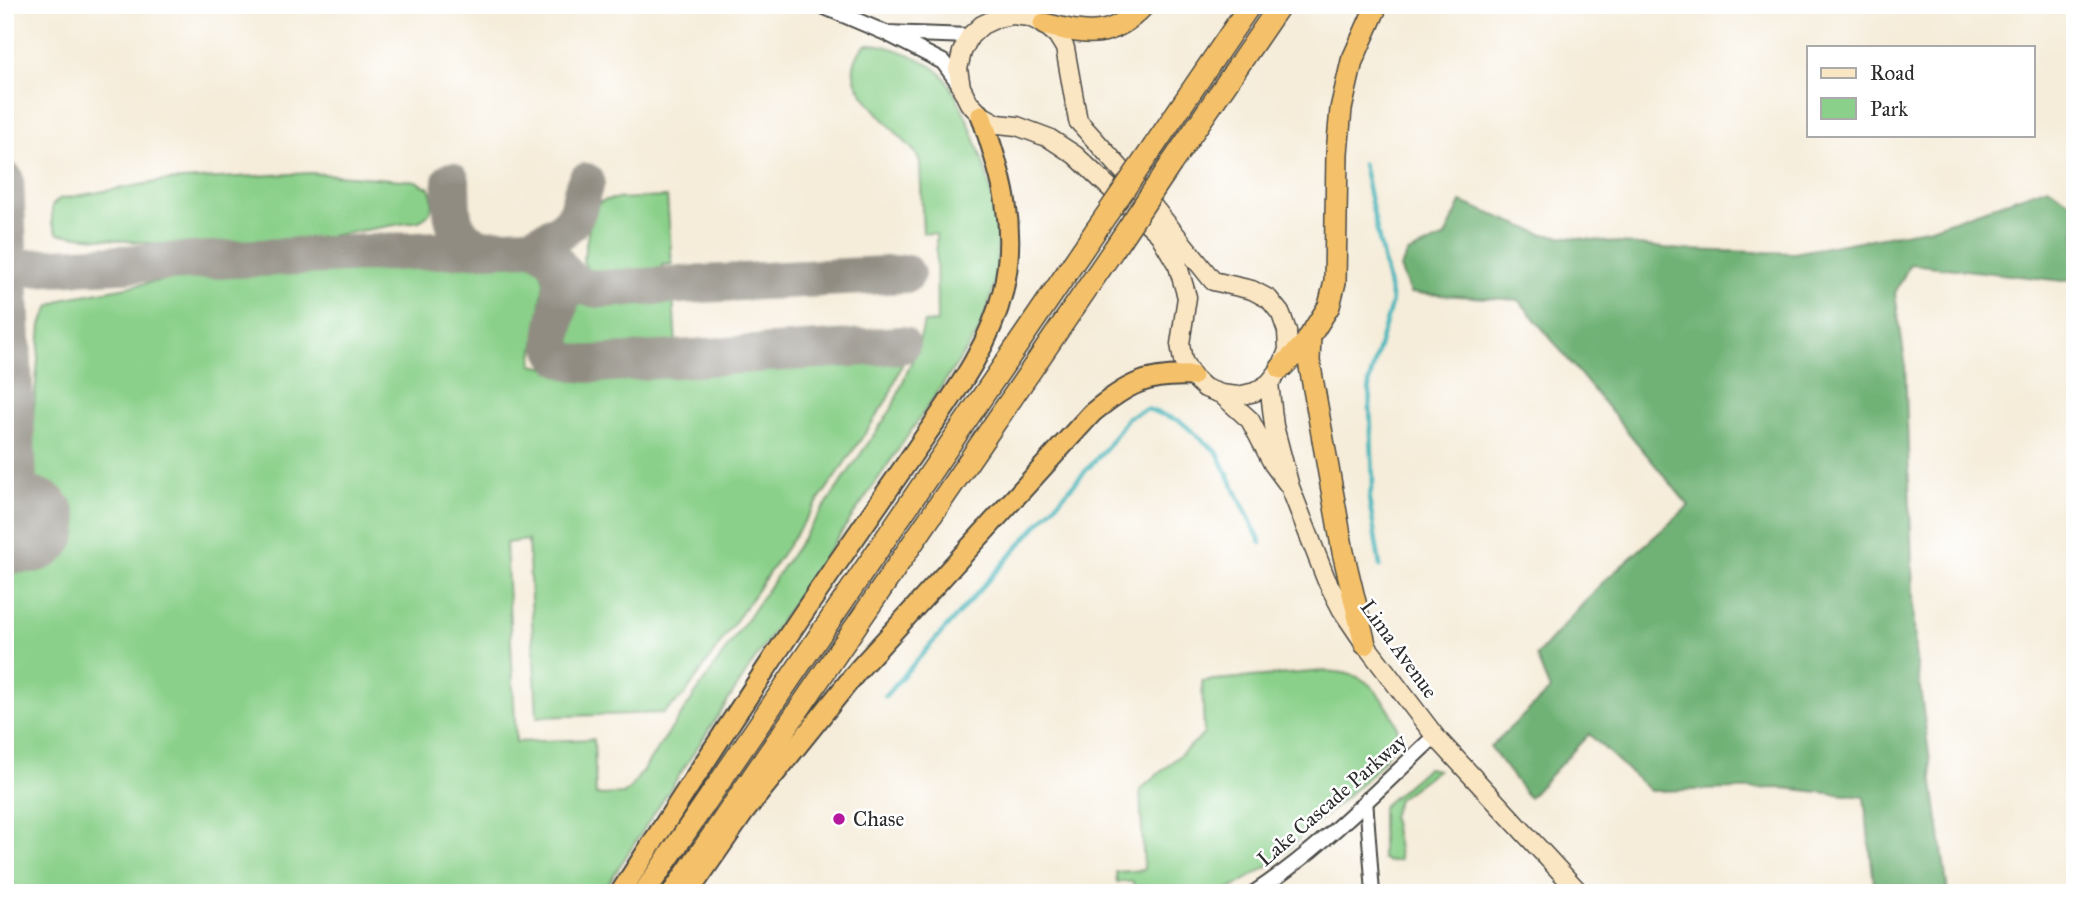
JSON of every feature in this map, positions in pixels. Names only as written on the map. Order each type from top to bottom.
[{"type":"highway","points":[[1044,24],[1073,32],[1105,32],[1120,27],[1144,5]]},
{"type":"highway","points":[[643,893],[1250,5]]},
{"type":"highway","points":[[1275,376],[1297,354],[1329,306],[1335,282],[1340,109],[1352,61],[1377,5]]},
{"type":"highway","points":[[673,893],[1279,6]]},
{"type":"highway","points":[[620,893],[786,638],[953,395],[992,327],[1003,290],[1009,254],[1009,224],[1005,192],[981,115]]},
{"type":"highway","points":[[1310,336],[1309,361],[1343,552],[1364,644]]},
{"type":"highway","points":[[688,893],[745,811],[859,669],[1092,413],[1114,395],[1140,380],[1171,375],[1192,376]]},
{"type":"main road","points":[[1044,24],[1029,17],[1013,15],[989,21],[970,36],[958,69],[961,87],[968,103],[981,115],[998,124],[1017,126],[1049,138],[1076,155],[1159,234],[1178,266],[1187,297],[1180,344],[1183,361],[1192,376],[1205,388],[1238,396],[1255,392],[1275,376]]},
{"type":"main road","name":"Lima Avenue","points":[[1044,24],[1057,35],[1065,48],[1078,121],[1139,189],[1213,281],[1252,290],[1269,299],[1281,314],[1287,331],[1288,351],[1275,376],[1274,426],[1290,488],[1326,579],[1364,644],[1435,736],[1580,893]]},
{"type":"main road","points":[[1221,394],[1250,420],[1273,464],[1290,488]]},
{"type":"street","points":[[820,5],[886,33],[943,62],[961,87]]},
{"type":"street","points":[[886,33],[970,36]]},
{"type":"street","name":"Lake Cascade Parkway","points":[[1254,893],[1311,850],[1435,736]]},
{"type":"street","points":[[1366,799],[1373,893]]},
{"type":"green space","points":[[867,44],[895,49],[934,68],[948,83],[962,107],[981,156],[995,212],[997,251],[995,279],[989,302],[978,333],[771,635],[602,893],[5,893],[5,564],[40,562],[32,429],[41,325],[50,306],[67,298],[170,279],[533,261],[540,268],[544,282],[532,365],[572,373],[892,359],[899,361],[902,365],[888,398],[866,432],[684,696],[663,713],[537,717],[528,540],[506,543],[516,742],[594,739],[596,795],[623,794],[630,789],[891,410],[917,349],[924,323],[937,322],[936,234],[923,233],[920,162],[915,152],[881,117],[858,87],[854,64]]},
{"type":"green space","points":[[310,173],[416,181],[429,188],[432,207],[428,215],[419,221],[318,238],[169,245],[58,234],[52,223],[52,206],[59,199],[163,181]]},
{"type":"green space","points":[[2048,187],[2075,205],[2075,279],[2064,281],[1910,264],[1895,293],[1905,361],[1915,651],[1948,893],[1875,893],[1864,797],[1783,788],[1650,791],[1589,734],[1529,798],[1490,747],[1550,690],[1536,656],[1600,585],[1689,506],[1519,300],[1410,293],[1400,268],[1408,253],[1445,237],[1461,202],[1542,234],[1682,250],[1794,253],[1931,228]]},
{"type":"green space","points":[[667,197],[672,264],[662,265],[661,274],[596,277],[588,272],[583,261],[592,211],[596,205],[613,199]]},
{"type":"green space","points":[[673,293],[676,348],[575,353],[568,349],[575,309],[585,297]]},
{"type":"green space","points":[[1324,671],[1351,675],[1366,682],[1381,698],[1395,720],[1397,732],[1392,746],[1369,776],[1271,864],[1224,893],[1134,893],[1133,882],[1117,882],[1116,872],[1144,870],[1140,790],[1204,734],[1202,681]]},
{"type":"green space","points":[[1427,768],[1437,770],[1398,799],[1392,817],[1400,860],[1388,862],[1382,858],[1382,807]]},
{"type":"waterway","points":[[1363,164],[1392,301],[1369,382],[1373,481],[1369,499],[1380,566]]},
{"type":"waterway","points":[[885,696],[1107,447],[1128,417],[1147,409],[1180,421],[1217,452],[1261,543]]},
{"type":"taxiway","points":[[5,180],[20,526]]},
{"type":"taxiway","points":[[451,181],[452,212],[457,229],[470,242],[481,248]]},
{"type":"taxiway","points":[[529,246],[550,237],[570,222],[578,209],[586,182]]},
{"type":"taxiway","points":[[5,269],[529,246],[546,252],[564,274],[577,284],[599,289],[906,274]]},
{"type":"taxiway","points":[[560,268],[562,284],[554,345],[559,356],[572,362],[595,364],[901,345]]},
{"type":"runway","points":[[5,526],[30,525]]},
{"type":"place","name":"Chase","points":[[839,819]]}]
